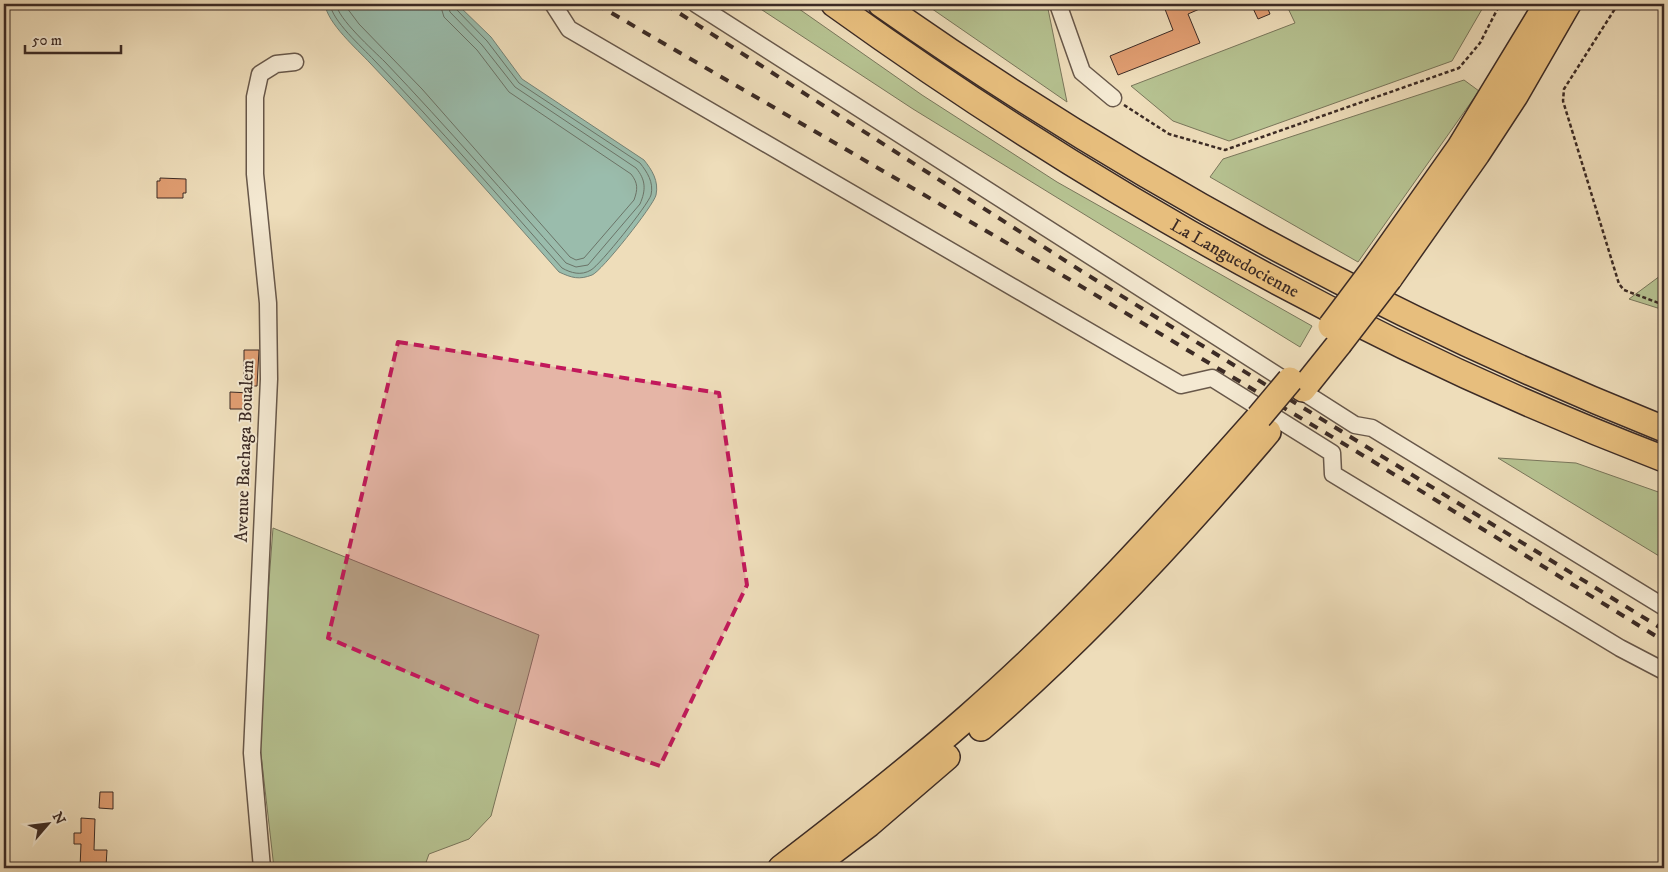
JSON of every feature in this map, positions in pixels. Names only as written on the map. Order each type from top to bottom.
[{"type":"highway","name":"La Languedocienne","points":[[834,4],[974,101],[1045,147],[1240,261],[1430,358],[1570,420],[1664,458]]},
{"type":"highway","name":"La Languedocienne","points":[[881,4],[1061,124],[1253,237],[1468,346],[1664,429]]},
{"type":"highway","points":[[1381,274],[1547,4]]},
{"type":"highway","points":[[812,868],[868,824],[1055,662],[1219,491],[1266,422],[1477,154],[1515,96],[1568,4]]},
{"type":"highway","points":[[781,868],[856,811],[970,716],[1123,567],[1266,422]]},
{"type":"street","points":[[553,4],[569,29],[1181,385],[1212,378],[1332,453],[1334,474],[1620,648],[1664,671]]},
{"type":"street","points":[[696,4],[1354,425],[1372,428],[1664,607]]},
{"type":"street","points":[[1058,4],[1082,72],[1112,98]]},
{"type":"street","name":"Avenue Bachaga Boualem","points":[[262,868],[252,753],[269,379],[268,322],[255,174],[255,97],[260,74],[276,64],[295,62]]},
{"type":"path","points":[[1112,98],[1169,134],[1225,150],[1459,68],[1480,44],[1500,4]]},
{"type":"path","points":[[1618,4],[1564,90],[1563,101],[1619,284],[1624,290],[1664,305]]},
{"type":"highlighted area","points":[[398,342],[719,393],[747,585],[660,766],[480,703],[328,638]]},
{"type":"green space","points":[[753,4],[792,4],[922,95],[1057,182],[1312,326],[1300,347],[913,109]]},
{"type":"green space","points":[[925,4],[1047,4],[1067,102]]},
{"type":"green space","points":[[1286,4],[1485,4],[1452,61],[1229,141],[1173,121],[1131,86],[1295,23]]},
{"type":"green space","points":[[1464,80],[1479,91],[1358,262],[1210,177],[1223,159]]},
{"type":"green space","points":[[1664,273],[1664,310],[1629,299]]},
{"type":"green space","points":[[1498,458],[1576,463],[1664,494],[1664,559]]},
{"type":"green space","points":[[273,528],[539,635],[491,816],[469,839],[429,854],[424,868],[274,868],[258,728]]},
{"type":"water","points":[[325,4],[457,4],[491,37],[522,79],[644,160],[656,180],[657,190],[653,201],[627,238],[606,263],[592,275],[579,278],[559,272],[442,141],[343,35],[331,19]]},
{"type":"building","points":[[1163,4],[1211,4],[1188,14],[1200,43],[1118,75],[1110,56],[1173,30]]},
{"type":"building","points":[[1251,4],[1266,4],[1270,14],[1258,19]]},
{"type":"building","points":[[160,178],[186,179],[186,193],[183,193],[183,198],[157,198],[157,181],[160,181]]},
{"type":"building","points":[[244,350],[259,350],[257,386],[244,386]]},
{"type":"building","points":[[230,392],[250,393],[249,409],[230,409]]},
{"type":"building","points":[[100,792],[113,792],[113,809],[99,808]]},
{"type":"building","points":[[81,818],[95,819],[94,850],[107,850],[106,866],[80,868],[81,844],[74,844],[74,833],[81,833]]},
{"type":"railway","points":[[596,4],[1079,285],[1374,462],[1664,641]]},
{"type":"railway","points":[[665,4],[1086,274],[1664,630]]}]
